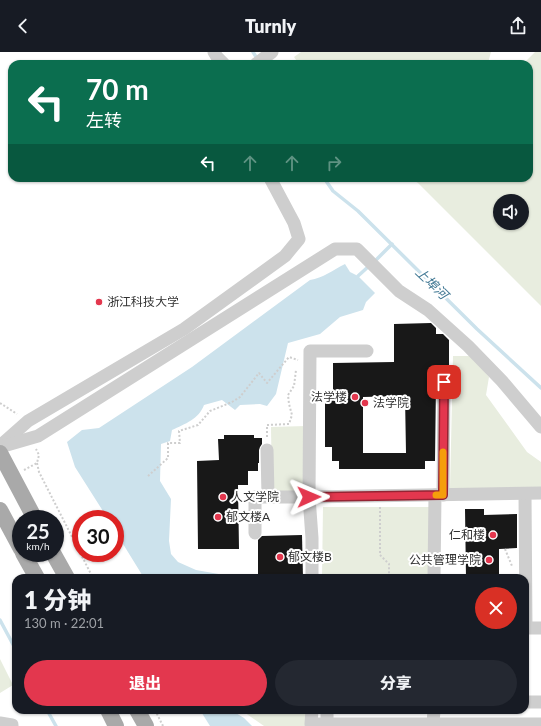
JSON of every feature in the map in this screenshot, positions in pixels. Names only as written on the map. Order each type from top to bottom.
[{"type":"main road","points":[[0,453],[30,510]]},
{"type":"main road","points":[[0,510],[12,532]]},
{"type":"main road","points":[[28,562],[35,574]]},
{"type":"main road","points":[[59,562],[65,574]]},
{"type":"main road","points":[[110,714],[116,726]]},
{"type":"main road","points":[[139,714],[146,726]]},
{"type":"street","points":[[214,52],[220,60]]},
{"type":"street","points":[[261,60],[270,53]]},
{"type":"street","points":[[0,446],[28,421],[184,329],[285,256],[299,240],[294,223],[272,182]]},
{"type":"street","points":[[0,446],[38,436],[335,249],[356,249],[399,291],[428,310],[468,346],[502,381],[541,427]]},
{"type":"street","points":[[312,574],[312,538],[309,497],[310,351],[366,351]]},
{"type":"street","points":[[434,574],[444,382]]},
{"type":"street","points":[[267,450],[268,496]]},
{"type":"street","points":[[525,494],[526,574]]},
{"type":"street","points":[[255,533],[255,497],[541,494]]},
{"type":"street","points":[[529,628],[541,628]]},
{"type":"street","points":[[529,702],[541,702]]},
{"type":"street","points":[[312,714],[312,724],[541,724]]},
{"type":"street","points":[[327,714],[327,724]]},
{"type":"street","points":[[434,714],[434,724]]},
{"type":"street","points":[[0,723],[12,726]]},
{"type":"path","points":[[148,476],[168,458],[168,443],[180,443],[179,431],[198,425],[210,411],[240,398],[259,373],[267,383],[289,357],[302,361],[298,364]]},
{"type":"path","points":[[267,450],[267,424],[289,424],[292,415],[288,395],[294,386],[297,368]]},
{"type":"path","points":[[0,403],[17,414]]},
{"type":"path","points":[[37,463],[39,472],[91,574]]},
{"type":"path","points":[[380,496],[380,555],[389,564],[389,574]]},
{"type":"path","points":[[157,714],[163,726]]},
{"type":"shaded area","points":[[301,52],[491,52],[489,60],[296,60],[294,57]]},
{"type":"shaded area","points":[[535,52],[541,52],[541,306],[416,182],[533,182],[533,60],[527,60]]},
{"type":"shaded area","points":[[453,356],[471,356],[489,377],[486,395],[527,452],[541,462],[541,490],[514,491],[450,488]]},
{"type":"shaded area","points":[[306,426],[307,493],[272,493],[271,427]]},
{"type":"shaded area","points":[[323,507],[432,507],[432,574],[322,574]]},
{"type":"shaded area","points":[[0,659],[12,686],[0,693]]},
{"type":"shaded area","points":[[247,714],[308,714],[308,726],[264,726]]},
{"type":"water","points":[[345,264],[350,272],[358,276],[375,293],[366,302],[363,310],[340,317],[320,334],[288,343],[276,394],[267,406],[260,404],[240,405],[235,410],[222,400],[204,405],[199,414],[187,423],[172,430],[170,441],[161,444],[160,481],[171,499],[169,541],[171,554],[178,562],[196,570],[219,574],[142,574],[124,546],[124,510],[102,510],[75,467],[67,442],[82,430],[99,428],[192,367],[310,280],[324,276]]},
{"type":"water","points":[[202,714],[238,714],[252,726],[210,726]]},
{"type":"building","name":"法学楼","points":[[431,323],[436,328],[436,334],[443,334],[449,340],[449,375],[440,375],[436,382],[435,461],[425,461],[425,469],[339,469],[339,461],[332,461],[332,447],[325,447],[325,392],[333,392],[333,363],[394,362],[394,324]],"holes":[[[405,396],[406,453],[363,453],[363,397]]]},
{"type":"building","name":"郁文楼A","points":[[224,435],[254,435],[254,438],[262,438],[262,444],[259,450],[258,471],[248,471],[248,485],[238,485],[239,549],[198,549],[197,461],[219,460],[218,439],[224,439]]},
{"type":"building","name":"仁和楼","points":[[465,509],[484,509],[484,515],[517,514],[517,548],[499,549],[499,574],[466,574]]},
{"type":"building","name":"郁文楼B","points":[[302,535],[303,574],[258,574],[258,540],[262,536]]},
{"type":"waterway","name":"上埠河","points":[[253,52],[258,60]]},
{"type":"waterway","name":"上埠河","points":[[327,182],[333,191],[358,211],[477,329],[541,388]]},
{"type":"waterway","points":[[374,262],[392,244]]},
{"type":"waterway","points":[[358,276],[369,266]]},
{"type":"waterway","points":[[0,620],[12,642]]},
{"type":"waterway","points":[[49,714],[56,726]]},
{"type":"slow traffic","points":[[436,495],[443,495],[443,452]]},
{"type":"place","name":"浙江科技大学","points":[[99,302]]},
{"type":"place","name":"法学楼","points":[[355,397]]},
{"type":"place","name":"法学院","points":[[365,403]]},
{"type":"place","name":"人文学院","points":[[223,497]]},
{"type":"place","name":"郁文楼A","points":[[218,517]]},
{"type":"place","name":"仁和楼","points":[[493,535]]},
{"type":"place","name":"郁文楼B","points":[[280,557]]},
{"type":"place","name":"公共管理学院","points":[[489,560]]},
{"type":"route","points":[[309,497],[443,495],[444,382]]}]
